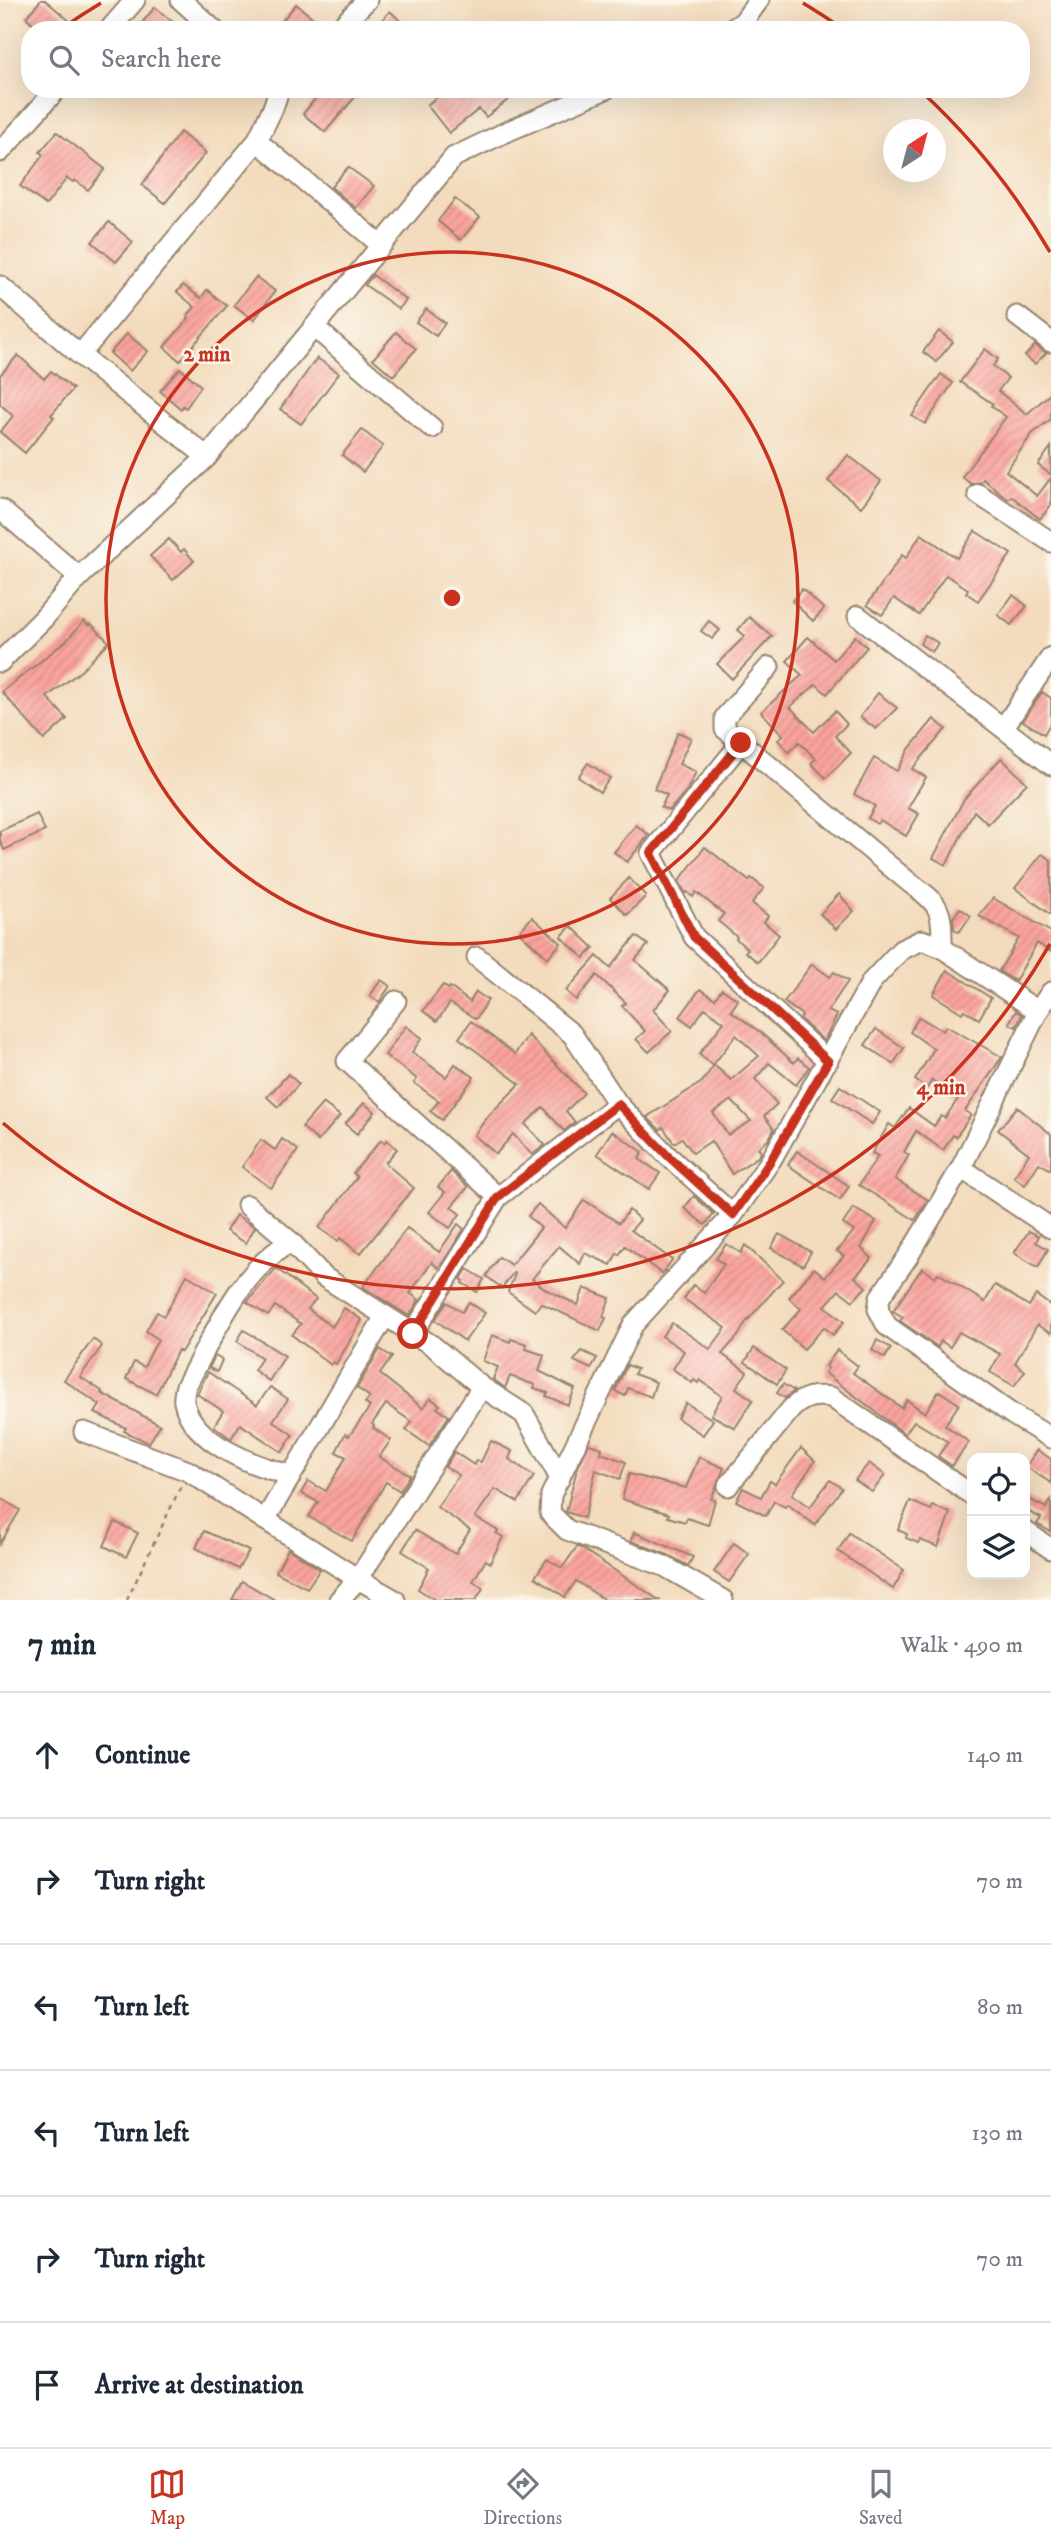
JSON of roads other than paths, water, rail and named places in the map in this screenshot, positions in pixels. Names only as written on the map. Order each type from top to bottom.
[{"type":"street","points":[[117,21],[135,0]]},
{"type":"street","points":[[181,0],[204,21]]},
{"type":"street","points":[[346,21],[366,0]]},
{"type":"street","points":[[744,21],[759,0]]},
{"type":"street","points":[[0,152],[49,98]]},
{"type":"street","points":[[80,355],[257,141],[276,98]]},
{"type":"street","points":[[0,662],[44,618],[79,577],[207,457],[454,157],[585,98]]},
{"type":"street","points":[[257,141],[381,245]]},
{"type":"street","points":[[0,286],[80,355],[207,457]]},
{"type":"street","points":[[1017,316],[1051,342]]},
{"type":"street","points":[[314,327],[432,428]]},
{"type":"street","points":[[978,494],[1051,542]]},
{"type":"street","points":[[0,509],[79,577]]},
{"type":"street","points":[[858,616],[1051,765]]},
{"type":"street","points":[[1004,727],[1051,657]]},
{"type":"street","points":[[769,667],[725,717],[725,729],[910,883],[931,897],[942,916],[942,948]]},
{"type":"street","points":[[741,743],[651,853],[694,937],[828,1061]]},
{"type":"street","points":[[722,1600],[664,1566],[567,1530],[550,1513],[551,1495],[633,1325],[733,1215],[771,1160],[872,981],[901,950],[922,940],[942,948],[1038,1011]]},
{"type":"street","points":[[477,957],[572,1034],[618,1104],[668,1156],[733,1215]]},
{"type":"street","points":[[1051,992],[1038,1011],[961,1168],[909,1255],[880,1297],[878,1309],[887,1326],[1013,1415],[1051,1438]]},
{"type":"street","points":[[396,1001],[347,1060],[498,1197]]},
{"type":"street","points":[[413,1334],[498,1197],[618,1104]]},
{"type":"street","points":[[961,1168],[1051,1228]]},
{"type":"street","points":[[247,1205],[291,1242],[324,1277],[433,1346],[482,1387],[524,1414],[541,1449],[560,1478]]},
{"type":"street","points":[[291,1242],[278,1249],[245,1280],[186,1386],[184,1402],[196,1426],[221,1449],[268,1470],[291,1475]]},
{"type":"street","points":[[265,1520],[385,1316]]},
{"type":"street","points":[[339,1600],[358,1579],[482,1387]]},
{"type":"street","points":[[728,1486],[792,1408],[803,1398],[816,1395],[831,1397],[967,1491]]},
{"type":"street","points":[[84,1432],[188,1471],[395,1600]]},
{"type":"street","points":[[1030,1534],[1051,1549]]}]
